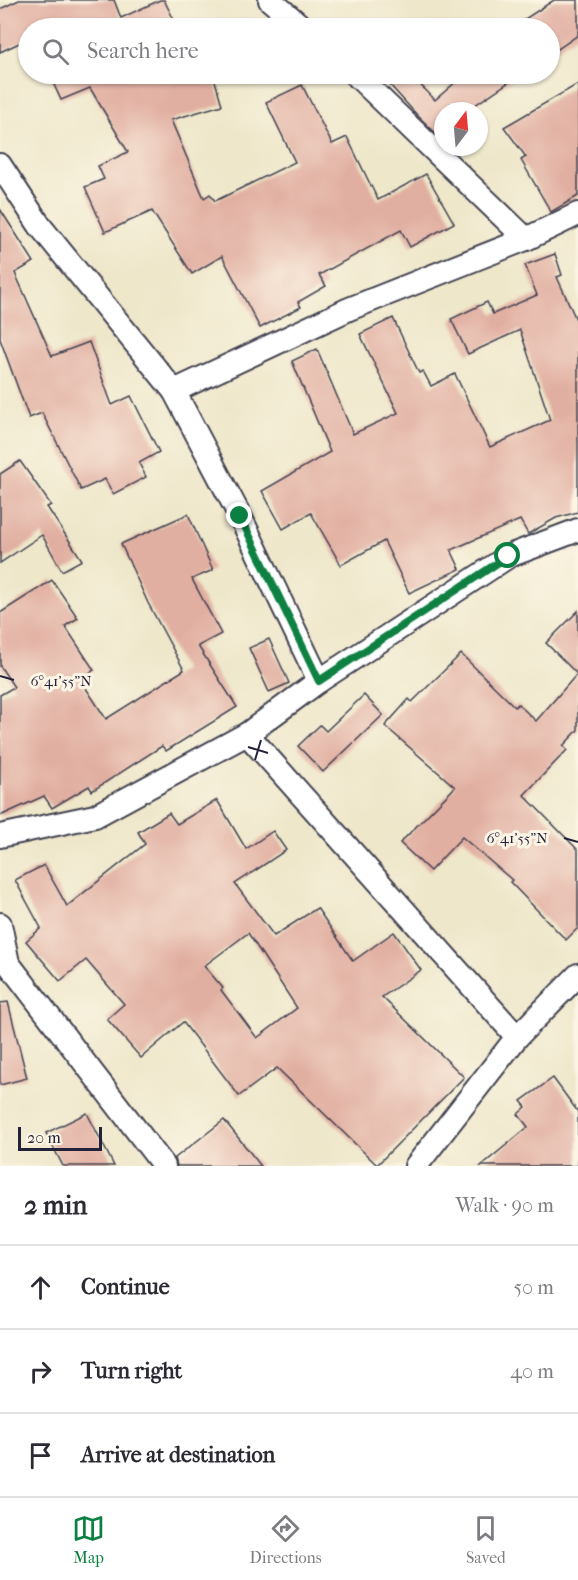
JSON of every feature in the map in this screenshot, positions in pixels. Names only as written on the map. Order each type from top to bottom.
[{"type":"street","points":[[270,0],[291,18]]},
{"type":"street","points":[[365,84],[526,239]]},
{"type":"street","points":[[0,165],[40,226],[174,391],[240,516],[319,681]]},
{"type":"street","points":[[174,391],[349,309],[526,239],[578,214]]},
{"type":"street","points":[[0,836],[95,816],[247,734],[319,681],[508,556],[578,530]]},
{"type":"street","points":[[247,734],[517,1037]]},
{"type":"street","points":[[0,924],[8,963],[164,1166]]},
{"type":"street","points":[[416,1166],[517,1037],[578,975]]},
{"type":"building","points":[[19,0],[114,0],[121,18],[18,18],[18,44],[0,52],[0,9]]},
{"type":"building","points":[[160,0],[164,0],[173,18],[121,18]]},
{"type":"building","points":[[554,0],[578,0],[578,35],[560,47],[560,18],[526,18]]},
{"type":"building","points":[[54,84],[216,84],[222,105],[171,120],[204,198],[210,194],[215,201],[295,162],[266,102],[302,85],[332,144],[347,137],[378,200],[426,174],[454,223],[410,247],[401,230],[319,275],[326,286],[298,302],[301,307],[260,328],[222,256],[192,274],[152,211],[105,232],[85,187],[104,179],[98,166],[128,152],[90,88],[61,100]]},
{"type":"building","points":[[389,84],[420,84],[435,100],[453,84],[506,84],[479,102],[434,102],[434,131]]},
{"type":"building","points":[[578,84],[578,196],[551,212],[521,160],[526,157],[504,127]]},
{"type":"building","points":[[0,209],[34,262],[15,273],[52,356],[89,342],[112,405],[131,396],[159,452],[139,463],[146,477],[113,494],[105,479],[81,490],[42,413],[29,418],[0,339]]},
{"type":"building","points":[[555,254],[562,275],[557,277],[578,324],[578,512],[556,518],[528,534],[520,520],[451,550],[460,569],[409,593],[384,541],[341,565],[311,513],[283,529],[262,491],[330,452],[292,361],[317,349],[353,434],[398,413],[360,334],[393,318],[419,373],[423,371],[431,386],[455,374],[490,447],[550,420],[520,330],[468,354],[451,319],[487,302],[493,314],[537,295],[525,265]]},
{"type":"building","points":[[20,461],[51,505],[47,507],[82,560],[62,571],[42,535],[0,563],[0,474]]},
{"type":"building","points":[[188,514],[213,570],[192,579],[221,634],[198,646],[237,707],[166,751],[162,746],[92,791],[89,786],[52,808],[44,796],[0,816],[0,695],[14,687],[0,666],[0,613],[52,580],[78,618],[65,626],[94,670],[80,679],[106,719],[184,670],[148,603],[121,544]]},
{"type":"building","points":[[578,611],[578,730],[563,746],[567,750],[524,795],[578,850],[578,928],[566,940],[510,882],[512,880],[462,837],[430,871],[400,843],[455,787],[385,726],[409,699],[412,702],[461,654],[515,707],[518,704],[536,721],[577,674],[546,643]]},
{"type":"building","points":[[269,639],[289,683],[269,692],[249,648]]},
{"type":"building","points":[[364,695],[383,715],[323,772],[298,746],[320,725],[326,731]]},
{"type":"building","points":[[217,800],[246,849],[273,831],[286,850],[235,884],[274,936],[317,908],[353,961],[394,932],[421,970],[382,997],[464,1077],[377,1165],[277,1068],[239,1096],[183,1022],[141,1058],[107,1019],[124,1004],[86,960],[60,981],[26,941],[41,928],[15,880],[44,865],[67,906],[145,844],[138,832],[169,813],[177,824]],"holes":[[[248,933],[297,1008],[257,1038],[221,990],[223,988],[204,966]]]},
{"type":"building","points":[[8,1002],[27,1078],[0,1085],[0,1003]]},
{"type":"building","points":[[553,1078],[578,1112],[578,1166],[481,1166],[528,1127],[518,1114],[526,1107],[521,1101]]},
{"type":"building","points":[[87,1113],[114,1166],[63,1166],[46,1133]]},
{"type":"building","points":[[224,1120],[261,1166],[177,1166],[175,1158]]},
{"type":"route","points":[[240,516],[319,681],[508,556]]}]
